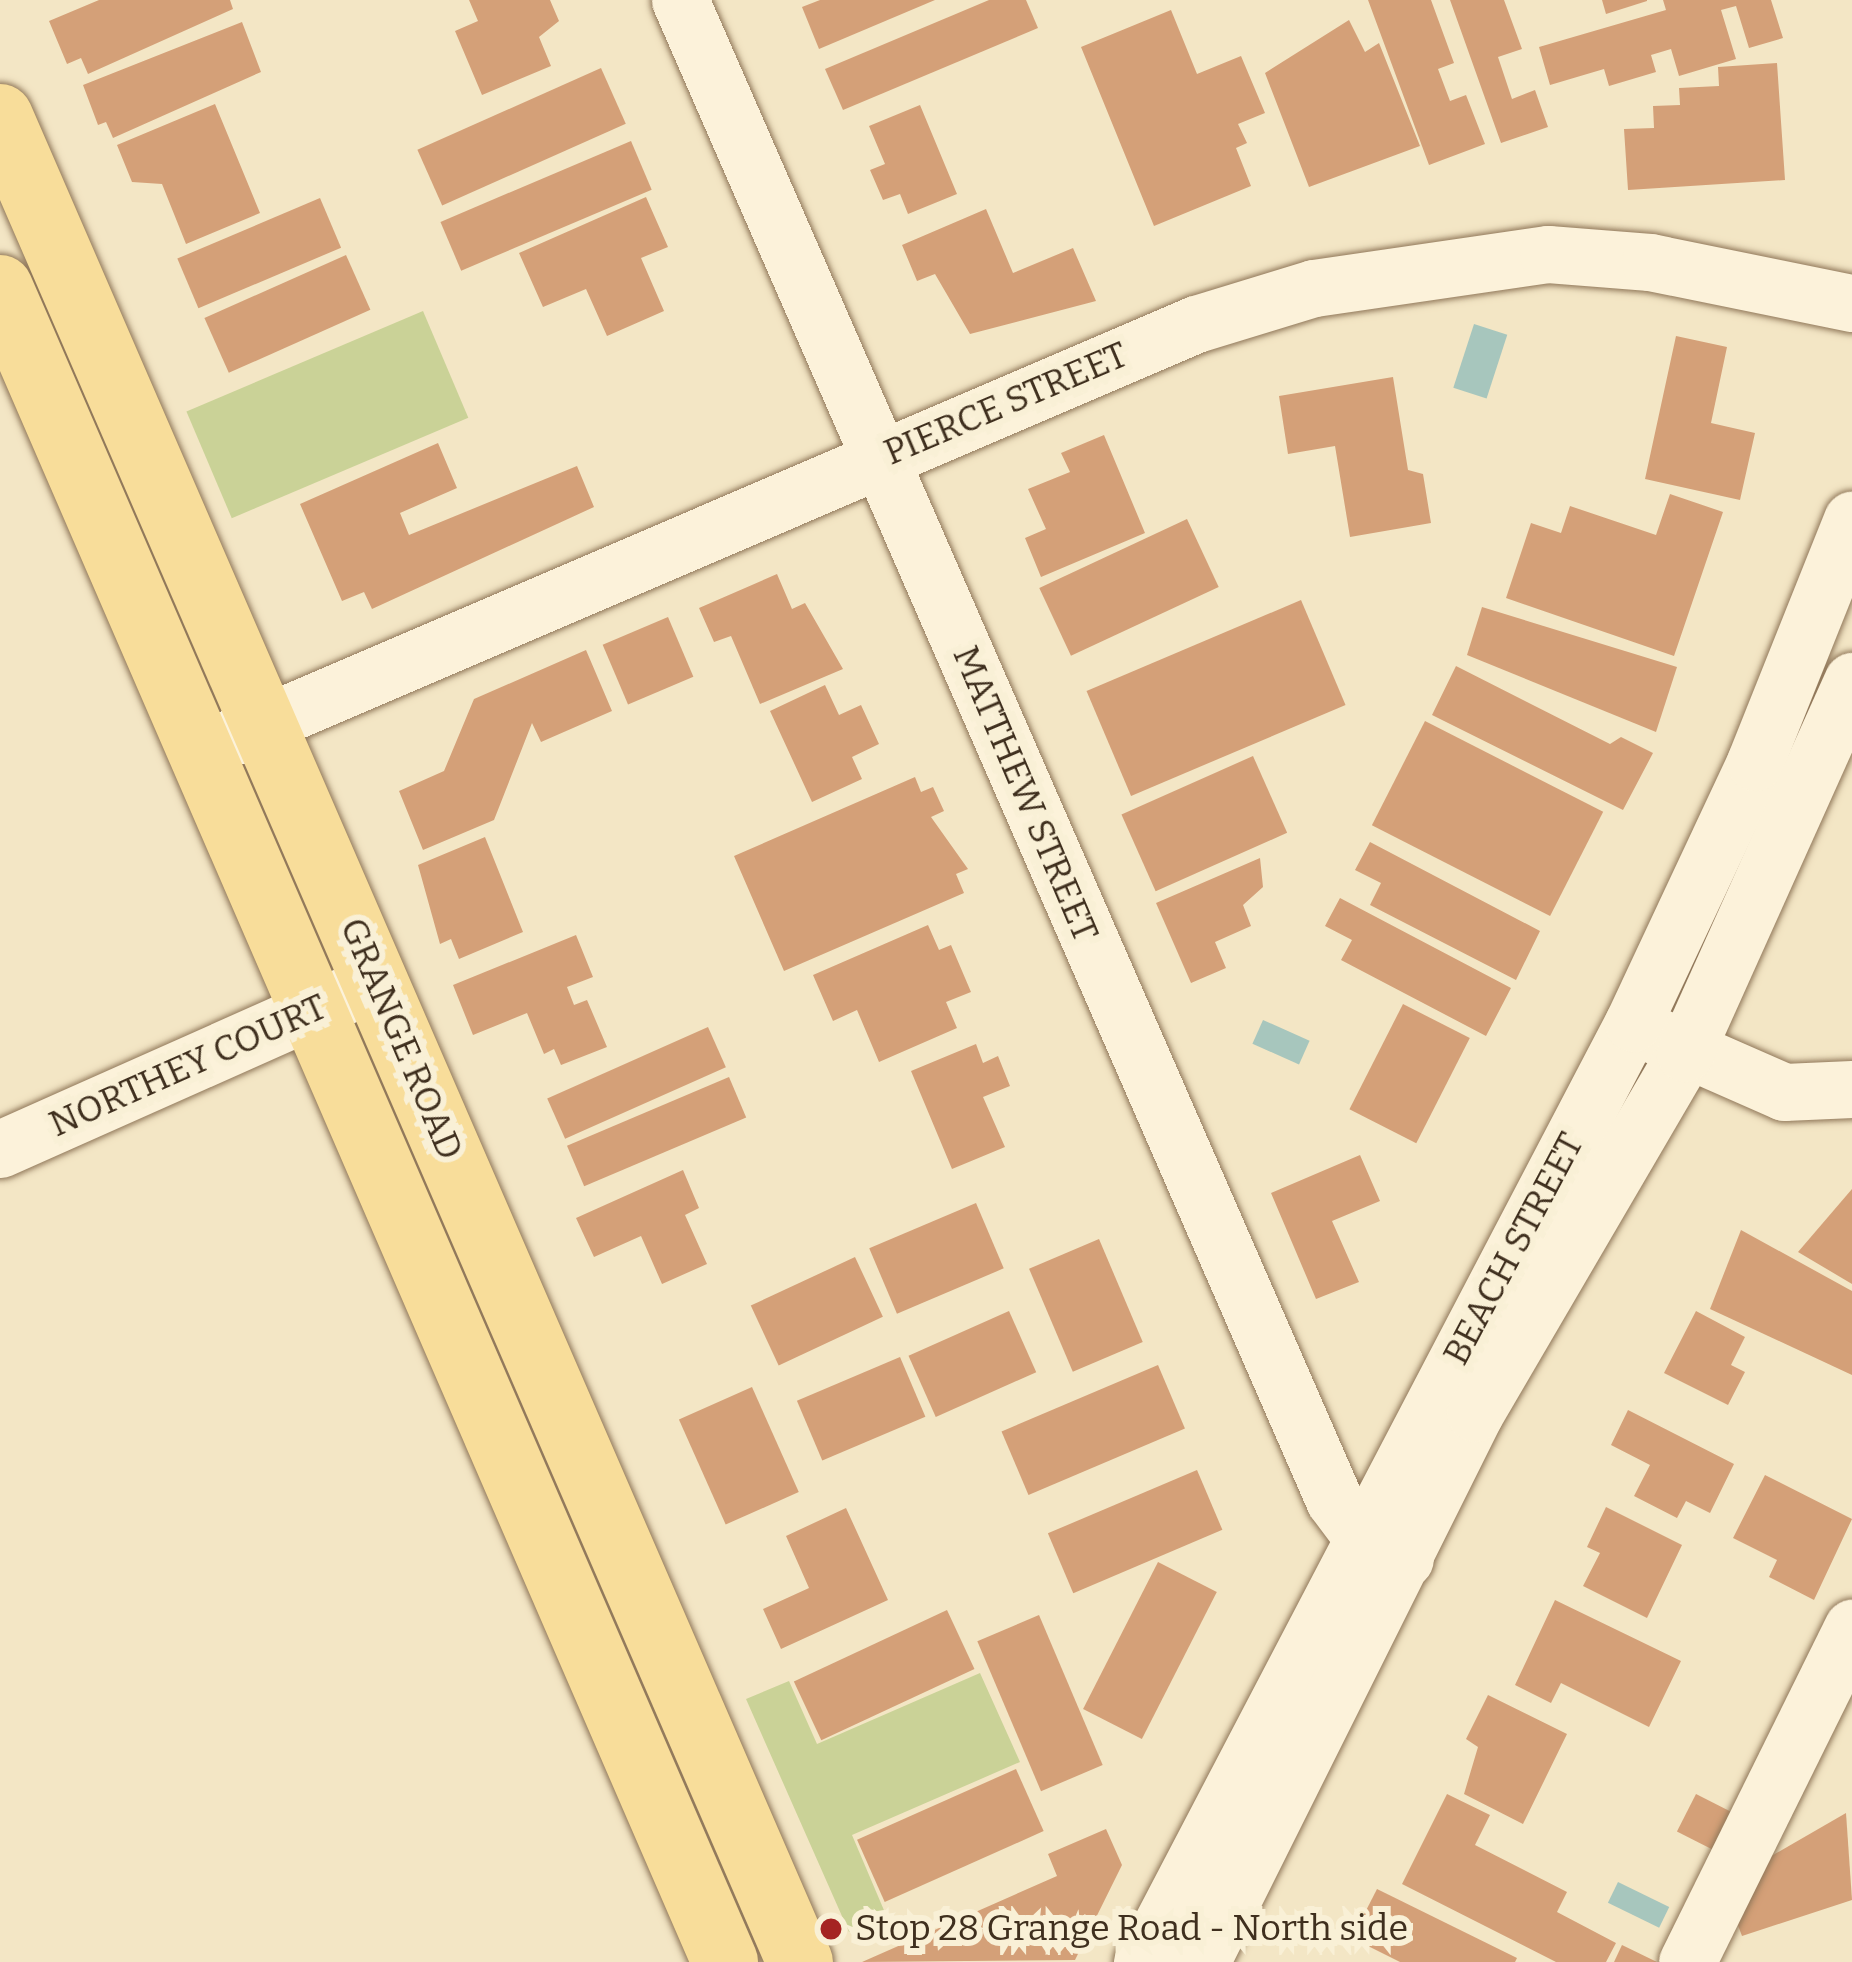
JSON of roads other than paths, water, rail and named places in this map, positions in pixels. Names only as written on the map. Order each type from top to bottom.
[{"type":"main road","name":"GRANGE ROAD","points":[[0,117],[800,1962]]},
{"type":"main road","name":"GRANGE ROAD","points":[[0,288],[725,1962]]},
{"type":"street","name":"MATTHEW STREET","points":[[680,0],[1316,1459],[1384,1550]]},
{"type":"street","name":"PIERCE STREET","points":[[202,751],[1196,324],[1446,262],[1548,254],[1650,262],[1852,303]]},
{"type":"street","name":"BEACH STREET","points":[[1201,1962],[1384,1550],[1755,762],[1852,520]]},
{"type":"street","name":"BEACH STREET","points":[[1142,1962],[1384,1550],[1475,1413],[1685,1053],[1852,681]]},
{"type":"street","name":"NORTHEY COURT","points":[[0,1149],[376,981]]},
{"type":"street","points":[[1633,1023],[1685,1053],[1784,1092],[1852,1089]]},
{"type":"street","points":[[1687,1962],[1852,1628]]},
{"type":"water","points":[[1474,324],[1507,335],[1487,399],[1453,388]]},
{"type":"water","points":[[1263,1020],[1310,1041],[1299,1064],[1252,1044]]},
{"type":"water","points":[[1618,1882],[1669,1907],[1659,1928],[1608,1903]]},
{"type":"place","name":"Stop 28 Grange Road - North side","points":[[831,1929]]}]
